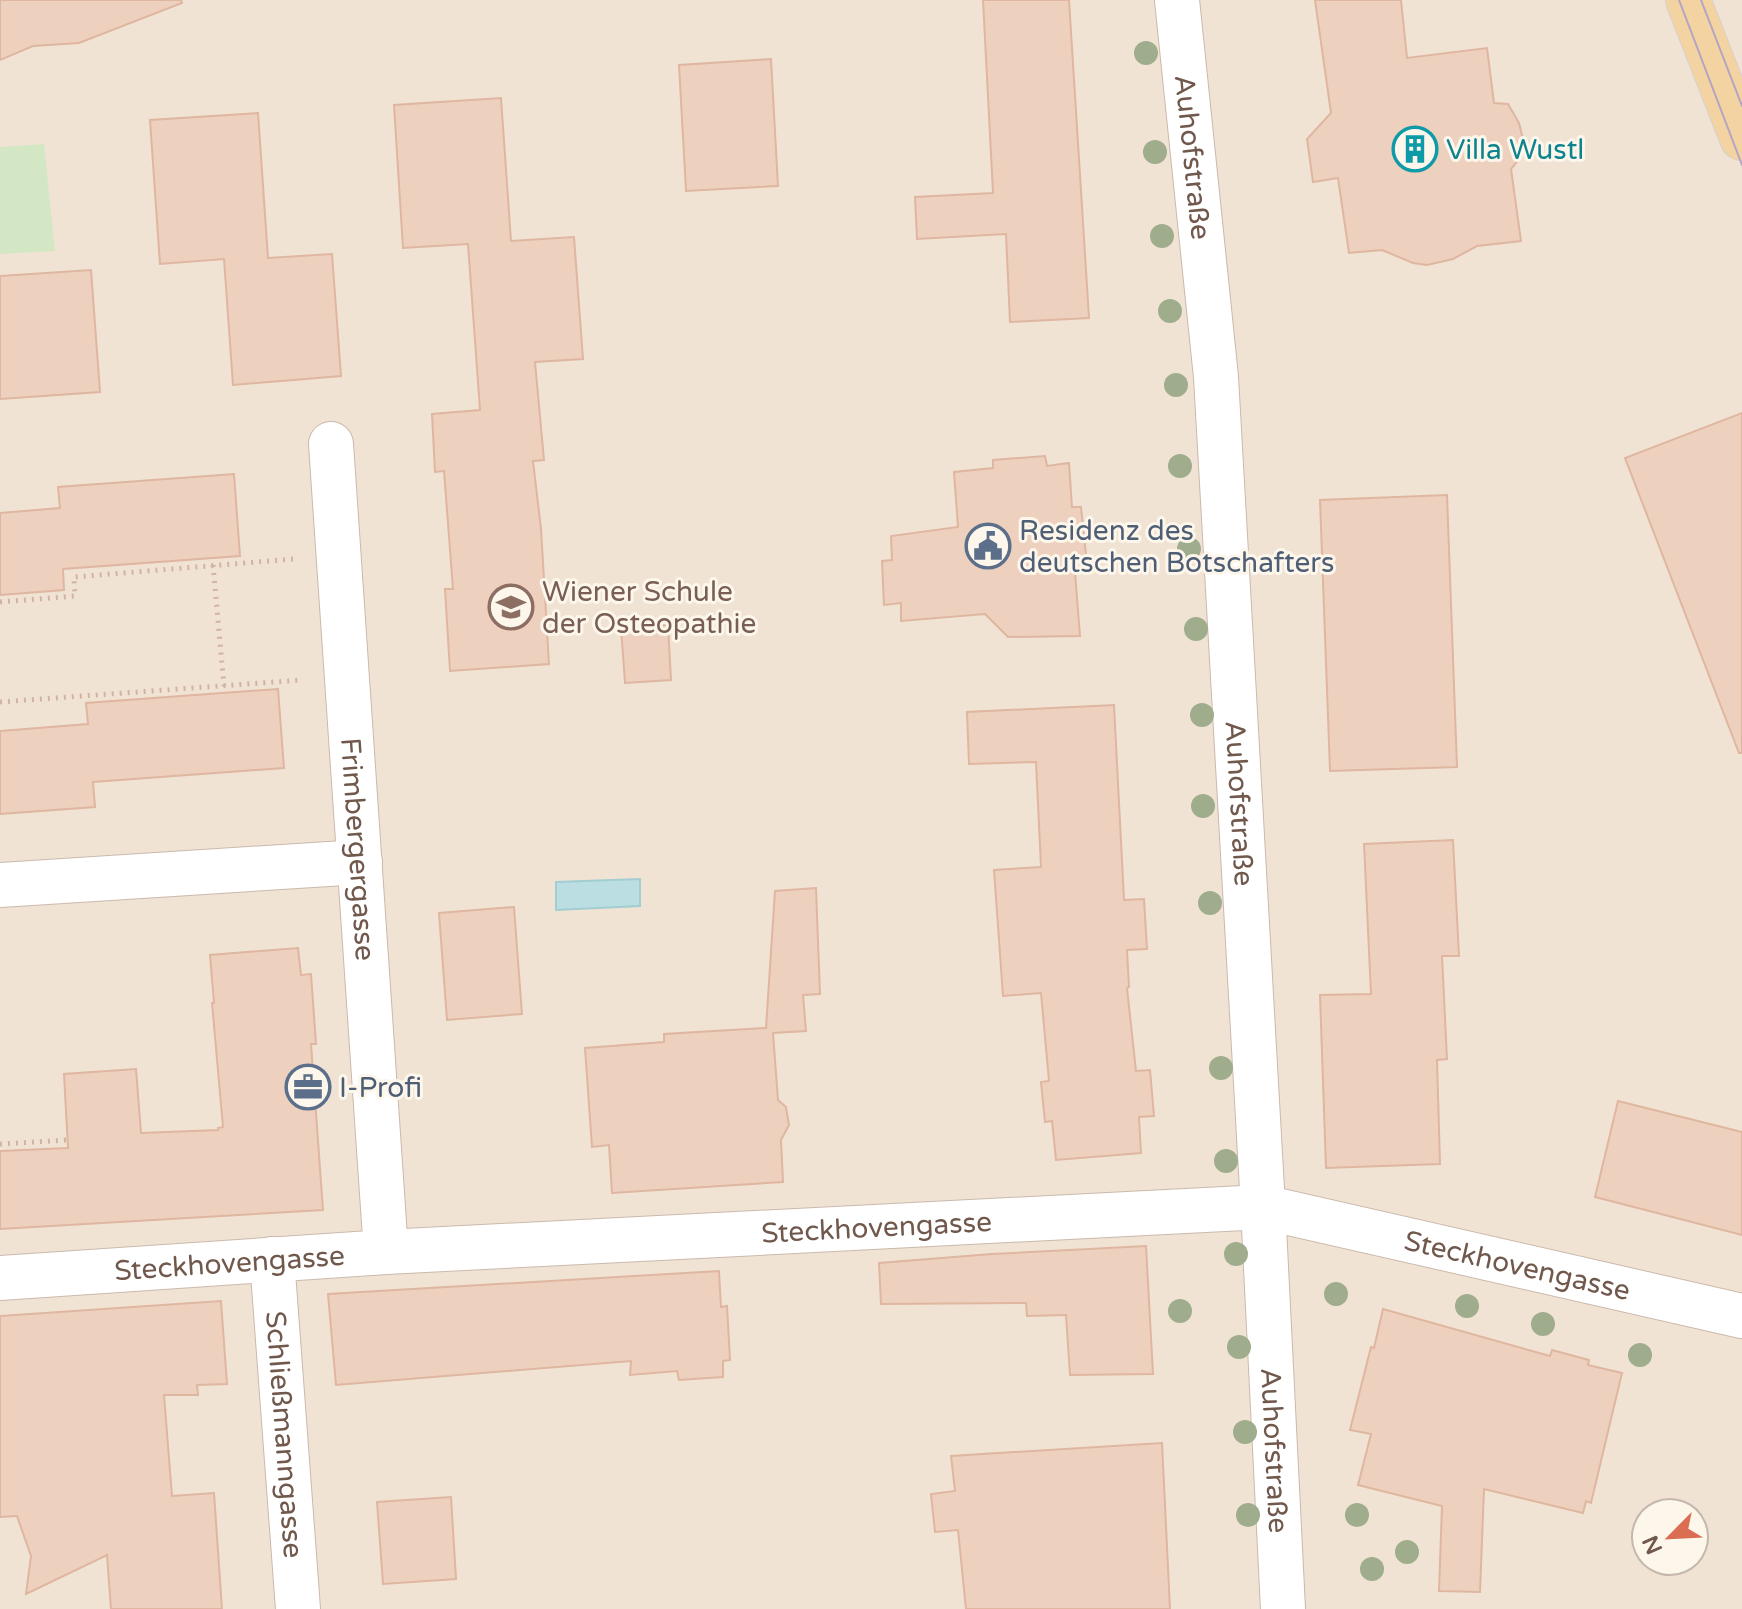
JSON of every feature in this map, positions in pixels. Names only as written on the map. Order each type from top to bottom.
[{"type":"main road","points":[[1688,0],[1742,138]]},
{"type":"street","name":"Auhofstraße","points":[[1177,0],[1216,377],[1283,1609]]},
{"type":"street","name":"Frimbergergasse","points":[[331,444],[386,1252]]},
{"type":"street","points":[[0,885],[360,862]]},
{"type":"street","name":"Steckhovengasse","points":[[0,1278],[386,1252],[1263,1207],[1742,1316]]},
{"type":"street","name":"Schließmanngasse","points":[[272,1259],[298,1609]]},
{"type":"path","points":[[0,602],[75,596],[74,577],[339,555]]},
{"type":"path","points":[[213,565],[224,686]]},
{"type":"path","points":[[0,702],[347,677]]},
{"type":"path","points":[[0,1144],[67,1140]]},
{"type":"shaded area","points":[[0,0],[1742,0],[1742,1609],[0,1609]]},
{"type":"green space","points":[[44,144],[55,251],[0,254],[0,147]]},
{"type":"water","points":[[640,879],[640,906],[556,910],[556,882]]},
{"type":"building","points":[[0,0],[181,0],[182,3],[79,43],[33,46],[0,60]]},
{"type":"building","points":[[983,0],[1069,0],[1089,318],[1010,322],[1006,234],[917,239],[915,197],[993,193]]},
{"type":"building","name":"Villa Wustl","points":[[1315,0],[1401,0],[1407,58],[1487,48],[1494,103],[1508,104],[1519,123],[1523,139],[1520,158],[1511,169],[1521,241],[1477,246],[1453,259],[1427,265],[1413,263],[1382,250],[1349,253],[1338,178],[1313,182],[1307,139],[1331,113]]},
{"type":"building","points":[[771,59],[778,186],[686,191],[679,65]]},
{"type":"building","points":[[501,98],[511,241],[574,237],[583,359],[535,362],[544,460],[533,461],[541,529],[549,664],[450,671],[445,589],[453,589],[444,471],[435,472],[432,414],[480,410],[468,244],[403,248],[394,105]]},
{"type":"building","points":[[258,113],[268,258],[332,254],[341,376],[233,385],[224,259],[160,264],[150,120]]},
{"type":"building","points":[[91,270],[100,392],[0,399],[0,276]]},
{"type":"building","points":[[1742,413],[1742,753],[1739,753],[1625,458]]},
{"type":"building","name":"Residenz des deutschen Botschafters","points":[[1045,456],[1047,466],[1069,463],[1072,507],[1081,507],[1086,555],[1074,559],[1080,636],[1008,637],[985,614],[901,621],[901,603],[884,605],[882,561],[892,560],[891,536],[958,527],[954,472],[993,468],[993,460]]},
{"type":"building","points":[[234,474],[240,556],[63,569],[64,590],[0,595],[0,513],[60,508],[58,487]]},
{"type":"building","points":[[1447,495],[1457,767],[1330,771],[1320,500]]},
{"type":"building","points":[[668,625],[671,680],[625,683],[621,628]]},
{"type":"building","points":[[278,689],[284,768],[93,782],[95,807],[0,814],[0,731],[88,724],[86,703]]},
{"type":"building","points":[[1114,705],[1124,900],[1144,899],[1147,949],[1127,950],[1127,988],[1136,1071],[1150,1070],[1154,1116],[1139,1117],[1141,1153],[1056,1160],[1052,1121],[1045,1122],[1041,1082],[1049,1081],[1041,993],[1003,996],[994,870],[1041,867],[1036,762],[969,764],[967,712]]},
{"type":"building","points":[[1453,840],[1459,956],[1442,956],[1447,1059],[1437,1060],[1440,1164],[1326,1168],[1320,995],[1371,994],[1364,844]]},
{"type":"building","points":[[816,888],[820,994],[803,995],[806,1031],[773,1033],[778,1100],[786,1107],[789,1125],[781,1140],[783,1182],[612,1193],[609,1145],[592,1147],[585,1048],[664,1042],[664,1034],[766,1028],[775,891]]},
{"type":"building","points":[[514,907],[522,1014],[447,1020],[439,913]]},
{"type":"building","points":[[298,948],[301,975],[311,974],[316,1044],[311,1044],[323,1210],[0,1229],[0,1151],[68,1148],[64,1074],[136,1069],[141,1133],[218,1130],[223,1127],[210,955]]},
{"type":"building","points":[[1618,1101],[1742,1132],[1742,1235],[1595,1197]]},
{"type":"building","points":[[1146,1246],[1153,1374],[1070,1375],[1066,1315],[1027,1316],[1026,1303],[881,1304],[879,1263]]},
{"type":"building","points":[[719,1271],[721,1307],[727,1306],[730,1360],[723,1361],[723,1377],[679,1380],[677,1371],[630,1375],[631,1361],[336,1385],[328,1294]]},
{"type":"building","points":[[221,1301],[227,1384],[197,1385],[198,1395],[164,1395],[172,1496],[214,1493],[222,1609],[111,1609],[107,1555],[26,1594],[31,1556],[17,1516],[0,1517],[0,1316]]},
{"type":"building","points":[[1383,1309],[1550,1356],[1552,1350],[1589,1360],[1588,1365],[1622,1373],[1591,1503],[1586,1501],[1583,1513],[1484,1489],[1480,1592],[1439,1591],[1442,1506],[1358,1485],[1371,1434],[1350,1430]]},
{"type":"building","points":[[1162,1443],[1170,1609],[966,1609],[958,1530],[935,1532],[931,1494],[955,1491],[951,1456]]},
{"type":"building","points":[[451,1497],[456,1579],[383,1584],[377,1502]]},
{"type":"tram line","points":[[1679,0],[1742,165]]},
{"type":"tram line","points":[[1701,0],[1742,106]]},
{"type":"place","name":"Villa Wustl","points":[[1415,149]]},
{"type":"place","name":"Residenz des deutschen Botschafters","points":[[988,546]]},
{"type":"place","name":"Wiener Schule der Osteopathie","points":[[511,607]]},
{"type":"place","name":"I-Profi","points":[[308,1087]]}]
